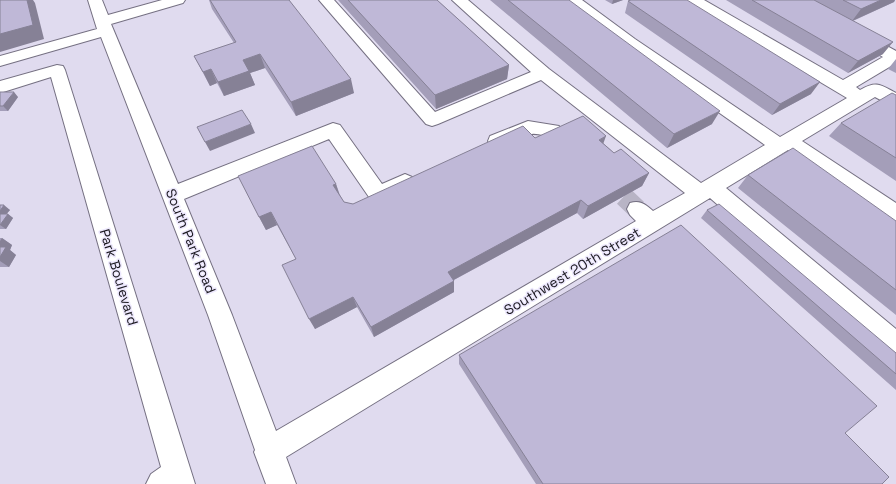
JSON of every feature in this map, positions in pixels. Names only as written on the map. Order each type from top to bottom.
[{"type":"street","name":"South Park Road","points":[[95,0],[104,26],[220,315],[268,452],[281,484]]},
{"type":"street","points":[[0,61],[104,26],[160,2],[178,0]]},
{"type":"street","points":[[326,0],[432,120],[543,73]]},
{"type":"street","points":[[459,0],[543,73],[706,191],[896,345]]},
{"type":"street","points":[[573,0],[629,42],[784,144],[896,214]]},
{"type":"street","points":[[693,0],[859,91],[896,101]]},
{"type":"street","name":"Southwest 20th Street","points":[[268,452],[644,216],[706,191],[784,144],[859,91],[895,57],[846,31]]},
{"type":"street","name":"Park Boulevard","points":[[0,87],[57,70],[173,481]]},
{"type":"street","points":[[478,149],[528,127],[552,131]]},
{"type":"street","points":[[172,195],[333,130],[378,194],[421,175]]},
{"type":"building","points":[[0,0],[27,0],[33,25],[0,34]]},
{"type":"building","points":[[210,0],[289,0],[351,79],[291,102],[260,54],[243,60],[249,71],[218,82],[211,69],[203,72],[194,56],[236,42]]},
{"type":"building","points":[[348,0],[437,0],[509,65],[435,95]]},
{"type":"building","points":[[508,0],[569,0],[720,111],[674,134]]},
{"type":"building","points":[[687,0],[820,82],[780,104],[628,1]]},
{"type":"building","points":[[752,0],[814,0],[893,42],[858,61]]},
{"type":"building","points":[[843,0],[881,0],[861,9]]},
{"type":"building","points":[[0,92],[14,92],[3,106],[0,106]]},
{"type":"building","points":[[892,93],[896,95],[896,158],[841,123]]},
{"type":"building","points":[[242,110],[251,124],[205,142],[197,127]]},
{"type":"building","points":[[583,116],[606,136],[599,140],[614,153],[621,149],[649,173],[588,206],[581,200],[448,272],[454,281],[371,327],[353,297],[309,319],[282,265],[296,259],[271,212],[259,217],[238,176],[312,146],[336,184],[333,185],[344,202],[353,204],[523,126],[535,138]]},
{"type":"building","points":[[793,148],[896,221],[896,290],[748,175]]},
{"type":"building","points":[[719,204],[896,353],[896,374],[707,210]]},
{"type":"building","points":[[0,205],[4,205],[0,211]]},
{"type":"building","points":[[0,214],[8,214],[0,225]]},
{"type":"building","points":[[681,225],[877,406],[845,433],[889,477],[882,484],[543,484],[459,355]]},
{"type":"building","points":[[0,247],[6,247],[0,257]]},
{"type":"tunnel","points":[[602,176],[637,209]]}]
